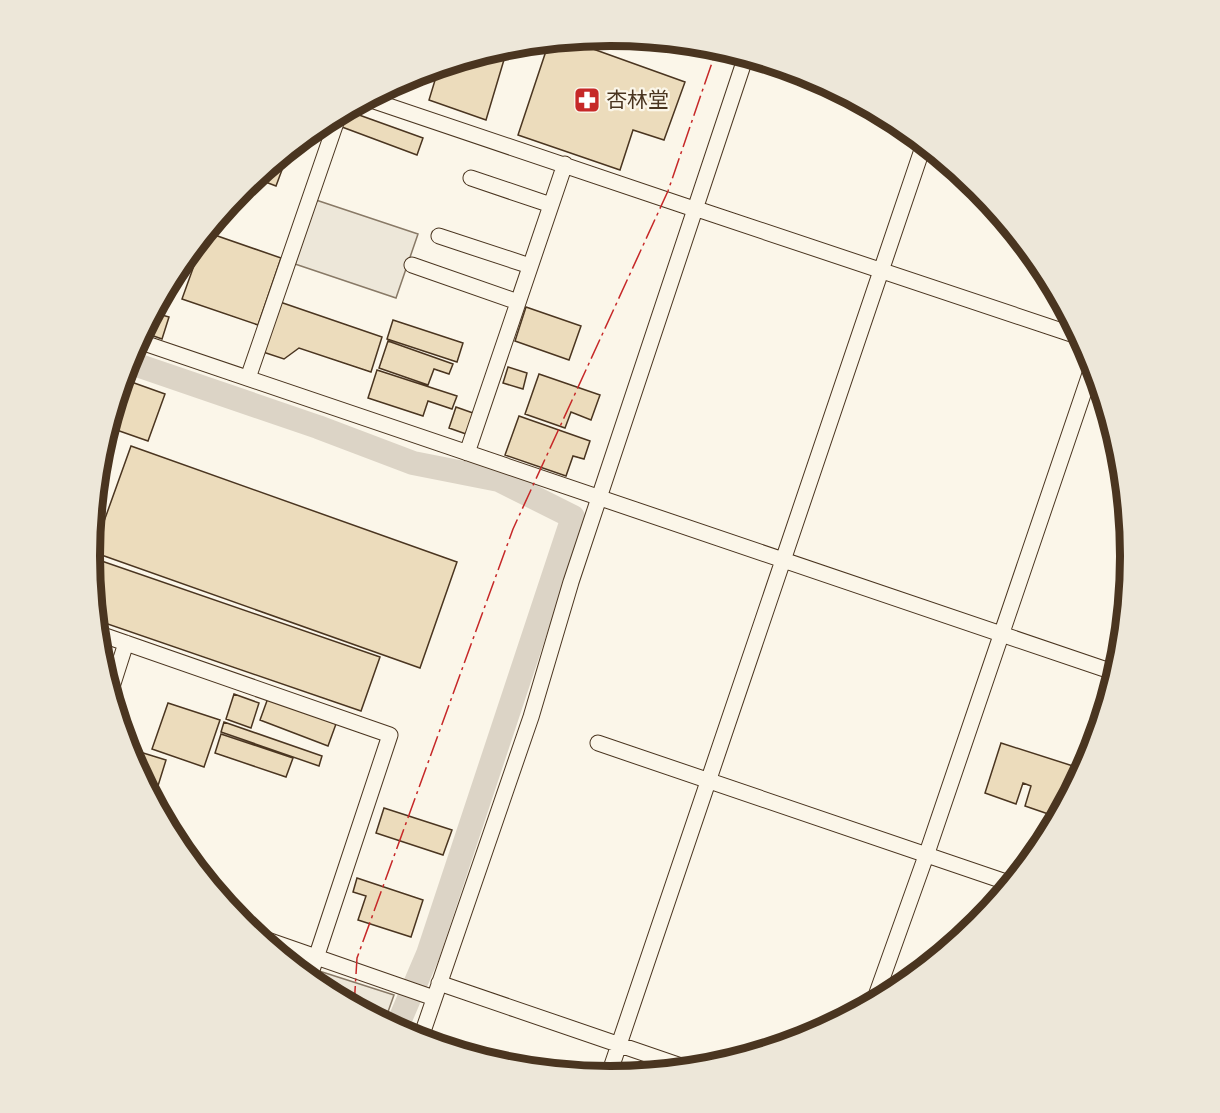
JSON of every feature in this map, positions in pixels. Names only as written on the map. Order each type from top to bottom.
[{"type":"street","points":[[423,1031],[531,717],[691,207],[743,64]]},
{"type":"street","points":[[378,102],[882,273],[1068,333]]},
{"type":"street","points":[[248,378],[334,128]]},
{"type":"street","points":[[612,1066],[921,153]]},
{"type":"street","points":[[466,453],[565,164]]},
{"type":"street","points":[[471,178],[551,205]]},
{"type":"street","points":[[439,236],[530,266]]},
{"type":"street","points":[[412,265],[518,302]]},
{"type":"street","points":[[147,344],[1107,670]]},
{"type":"street","points":[[878,990],[1088,380]]},
{"type":"street","points":[[106,637],[390,735],[312,970]]},
{"type":"street","points":[[115,678],[126,644]]},
{"type":"street","points":[[598,743],[1003,881]]},
{"type":"street","points":[[279,944],[418,992],[437,990],[671,1063]]},
{"type":"shaded area","points":[[316,200],[418,234],[396,298],[295,264]]},
{"type":"shaded area","points":[[316,970],[394,995],[387,1015],[355,998],[315,972]]},
{"type":"building","points":[[588,47],[685,82],[664,140],[633,130],[620,170],[518,135],[546,51]]},
{"type":"building","points":[[505,58],[486,120],[429,100],[436,78]]},
{"type":"building","points":[[357,114],[423,138],[417,155],[342,127],[344,122]]},
{"type":"building","points":[[284,165],[276,186],[265,182]]},
{"type":"building","points":[[214,235],[281,258],[258,325],[182,299],[197,258]]},
{"type":"building","points":[[280,302],[382,337],[371,372],[299,348],[284,359],[263,352]]},
{"type":"building","points":[[526,307],[581,326],[569,360],[515,341]]},
{"type":"building","points":[[161,315],[169,317],[162,339],[151,335]]},
{"type":"building","points":[[393,320],[463,343],[457,362],[387,339]]},
{"type":"building","points":[[388,341],[453,364],[449,374],[434,369],[428,385],[379,368]]},
{"type":"building","points":[[508,367],[527,373],[523,389],[503,383]]},
{"type":"building","points":[[377,370],[457,396],[452,409],[428,401],[423,416],[368,398]]},
{"type":"building","points":[[539,374],[600,395],[591,420],[571,412],[565,428],[525,414]]},
{"type":"building","points":[[131,382],[165,394],[148,441],[116,430]]},
{"type":"building","points":[[456,407],[473,413],[466,434],[449,428]]},
{"type":"building","points":[[519,416],[590,441],[584,459],[573,456],[566,476],[505,455]]},
{"type":"building","points":[[131,446],[457,562],[420,668],[100,554],[101,530]]},
{"type":"building","points":[[100,560],[380,657],[361,711],[104,623]]},
{"type":"building","points":[[234,694],[259,703],[251,728],[226,719]]},
{"type":"building","points":[[268,698],[336,724],[328,746],[260,720]]},
{"type":"building","points":[[168,703],[220,720],[204,767],[152,749]]},
{"type":"building","points":[[224,722],[322,756],[319,766],[221,732]]},
{"type":"building","points":[[221,734],[293,758],[286,777],[215,753]]},
{"type":"building","points":[[1001,743],[1073,766],[1050,815],[1025,806],[1031,786],[1023,783],[1016,804],[985,793]]},
{"type":"building","points":[[139,752],[166,760],[157,789],[153,782]]},
{"type":"building","points":[[384,808],[452,830],[443,855],[376,833]]},
{"type":"building","points":[[357,878],[423,900],[411,937],[358,920],[366,896],[353,892]]},
{"type":"waterway","points":[[137,365],[318,427],[413,463],[499,480],[573,517],[428,954],[399,1021]]},
{"type":"power","points":[[355,998],[357,958],[513,529],[668,191],[714,57]]},
{"type":"place","name":"杏林堂","points":[[587,100]]}]
